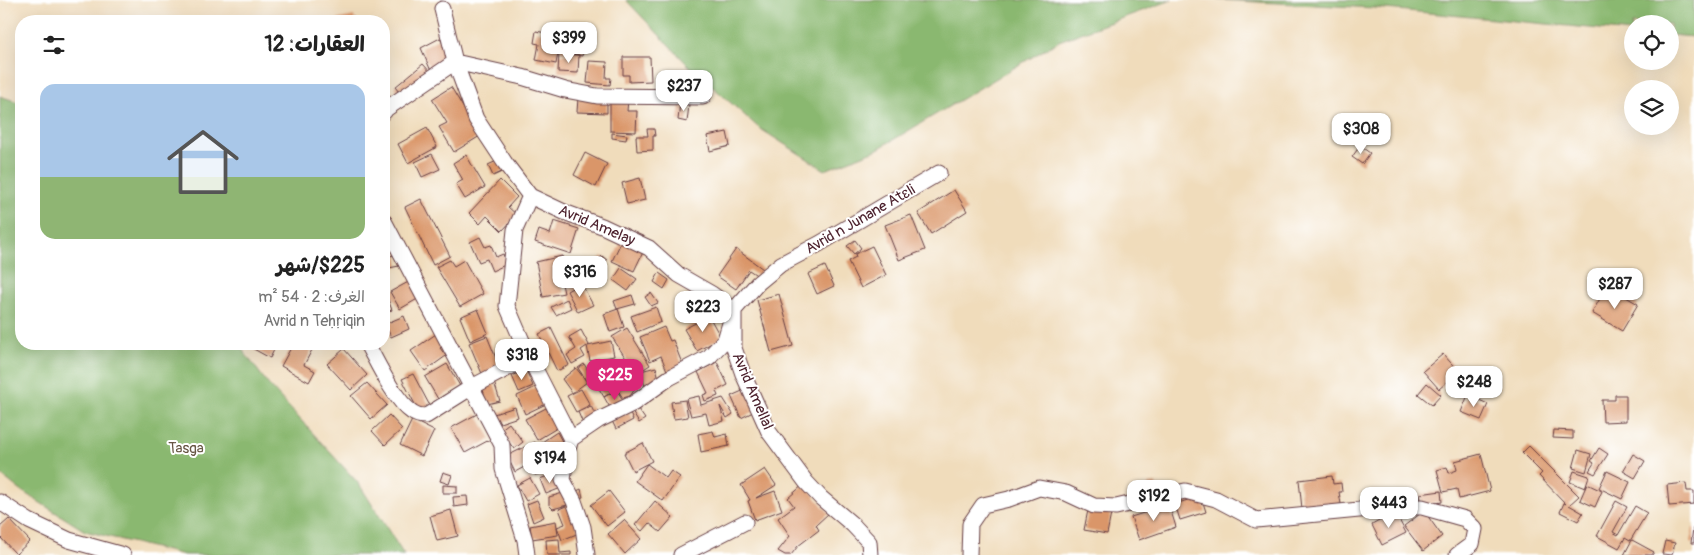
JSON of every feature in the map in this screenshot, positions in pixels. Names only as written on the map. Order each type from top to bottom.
[{"type":"street","points":[[442,9],[456,62],[476,119],[505,163],[530,196],[514,230],[507,306],[529,357],[571,439]]},
{"type":"street","points":[[390,106],[456,62],[565,90],[597,96],[703,97]]},
{"type":"street","name":"Avrid n Junane Atɛli","points":[[734,310],[758,283],[781,264],[820,244],[939,173]]},
{"type":"street","name":"Avrid Amelay","points":[[530,196],[649,248],[679,276],[712,294],[734,310]]},
{"type":"street","points":[[390,232],[502,445],[503,469],[525,540],[527,555]]},
{"type":"street","points":[[587,555],[583,527],[574,501],[563,480],[566,456],[571,439],[600,420],[634,403],[669,378],[709,357],[725,340],[734,310]]},
{"type":"street","name":"Avrid Amellal","points":[[734,310],[734,348],[743,374],[769,432],[806,482],[869,542],[870,555]]},
{"type":"street","points":[[370,350],[391,387],[410,412],[419,416],[426,416],[472,387],[529,357]]},
{"type":"street","points":[[969,555],[970,524],[982,505],[1009,499],[1039,488],[1066,493],[1094,506],[1116,507],[1184,491],[1216,499],[1256,520],[1390,506],[1422,507],[1465,519],[1475,529],[1472,544],[1457,555]]},
{"type":"street","points":[[0,502],[29,521],[70,540],[123,555]]},
{"type":"street","points":[[680,555],[745,522]]},
{"type":"green space","points":[[626,0],[1172,0],[1059,41],[876,150],[825,170],[759,128],[687,64]]},
{"type":"green space","points":[[1218,0],[1694,0],[1694,37],[1679,36],[1679,15],[1624,15],[1624,31],[1375,8]]},
{"type":"green space","name":"Tasga","points":[[0,96],[15,101],[15,350],[242,350],[268,384],[359,484],[404,555],[184,555],[85,531],[20,490],[0,474]]},
{"type":"building","points":[[536,31],[561,36],[556,64],[536,60],[539,44],[534,43]]},
{"type":"building","points":[[440,38],[451,61],[431,71],[421,48]]},
{"type":"building","points":[[562,39],[585,44],[582,56],[560,51]]},
{"type":"building","points":[[559,54],[579,55],[578,73],[558,72]]},
{"type":"building","points":[[623,57],[650,57],[651,81],[629,82],[629,75],[623,75]]},
{"type":"building","points":[[589,61],[607,62],[606,78],[611,78],[610,85],[587,83]]},
{"type":"building","points":[[423,64],[432,74],[403,97],[395,87]]},
{"type":"building","points":[[451,87],[480,136],[454,152],[439,127],[447,123],[432,99]]},
{"type":"building","points":[[578,98],[607,100],[607,113],[577,112]]},
{"type":"building","points":[[628,99],[627,111],[637,111],[636,132],[610,131],[610,100]]},
{"type":"building","points":[[680,103],[689,105],[687,122],[678,120]]},
{"type":"building","points":[[427,128],[437,147],[408,163],[398,144]]},
{"type":"building","points":[[647,129],[654,129],[653,150],[637,151],[636,136],[648,136]]},
{"type":"building","points":[[727,132],[730,146],[710,151],[707,136]]},
{"type":"building","points":[[612,133],[627,135],[626,140],[612,138]]},
{"type":"building","points":[[1360,146],[1370,153],[1362,164],[1352,157]]},
{"type":"building","points":[[585,153],[607,164],[596,187],[574,175]]},
{"type":"building","points":[[432,154],[440,169],[422,177],[415,162]]},
{"type":"building","points":[[466,155],[485,187],[465,199],[456,184],[463,180],[453,163]]},
{"type":"building","points":[[501,159],[506,170],[493,176],[488,165]]},
{"type":"building","points":[[640,178],[645,200],[627,204],[622,183]]},
{"type":"building","points":[[500,180],[517,197],[508,207],[517,215],[502,231],[487,216],[480,224],[469,213]]},
{"type":"building","points":[[954,190],[967,211],[931,234],[918,213]]},
{"type":"building","points":[[421,199],[450,256],[433,265],[405,207]]},
{"type":"building","points":[[911,215],[925,250],[899,260],[885,225]]},
{"type":"building","points":[[554,221],[579,229],[571,254],[535,242],[539,230],[550,234]]},
{"type":"building","points":[[480,237],[485,247],[491,245],[496,257],[503,254],[507,264],[492,271],[487,259],[479,262],[470,242]]},
{"type":"building","points":[[623,238],[645,248],[634,271],[612,261]]},
{"type":"building","points":[[855,240],[861,248],[854,254],[847,246]]},
{"type":"building","points":[[872,246],[886,275],[861,288],[848,261],[856,257],[855,254]]},
{"type":"building","points":[[736,249],[763,269],[758,276],[749,270],[736,289],[717,276]]},
{"type":"building","points":[[397,255],[399,266],[390,268],[390,256]]},
{"type":"building","points":[[562,256],[568,283],[562,284],[564,293],[543,297],[536,262]]},
{"type":"building","points":[[602,256],[607,260],[602,266],[597,262]]},
{"type":"building","points":[[450,260],[454,266],[464,260],[483,294],[460,307],[436,267]]},
{"type":"building","points":[[588,263],[600,266],[598,275],[586,272]]},
{"type":"building","points":[[825,266],[834,286],[817,294],[808,274]]},
{"type":"building","points":[[621,268],[637,279],[628,291],[613,280]]},
{"type":"building","points":[[659,273],[669,280],[664,289],[654,282]]},
{"type":"building","points":[[412,280],[421,297],[400,309],[390,292]]},
{"type":"building","points":[[581,283],[593,305],[578,312],[567,291]]},
{"type":"building","points":[[651,293],[658,303],[651,306],[645,297]]},
{"type":"building","points":[[1603,293],[1617,301],[1621,294],[1638,304],[1622,331],[1592,313]]},
{"type":"building","points":[[779,294],[793,346],[771,352],[757,300]]},
{"type":"building","points":[[632,295],[635,304],[617,309],[614,301]]},
{"type":"building","points":[[567,299],[571,308],[556,315],[551,307]]},
{"type":"building","points":[[656,307],[661,322],[637,332],[631,316]]},
{"type":"building","points":[[478,309],[488,333],[470,341],[460,317]]},
{"type":"building","points":[[618,309],[624,327],[610,332],[604,314]]},
{"type":"building","points":[[404,316],[409,329],[391,337],[390,322]]},
{"type":"building","points":[[709,316],[721,338],[697,351],[684,329]]},
{"type":"building","points":[[664,327],[670,341],[673,340],[683,366],[668,373],[661,356],[650,361],[640,337]]},
{"type":"building","points":[[551,328],[569,365],[557,371],[539,334]]},
{"type":"building","points":[[627,328],[650,365],[636,374],[612,337]]},
{"type":"building","points":[[581,330],[588,346],[611,341],[614,356],[590,361],[587,346],[581,350],[585,357],[572,364],[567,355],[576,349],[569,337]]},
{"type":"building","points":[[439,332],[446,343],[440,348],[446,356],[425,371],[411,351]]},
{"type":"building","points":[[487,336],[500,368],[483,376],[469,343]]},
{"type":"building","points":[[255,350],[274,350],[270,358]]},
{"type":"building","points":[[290,350],[312,350],[304,365],[315,371],[309,382],[281,366]]},
{"type":"building","points":[[345,350],[367,375],[351,390],[327,364]]},
{"type":"building","points":[[1443,354],[1459,372],[1439,389],[1423,371]]},
{"type":"building","points":[[717,362],[728,385],[716,391],[718,396],[705,401],[703,395],[708,393],[698,372]]},
{"type":"building","points":[[447,364],[460,386],[438,399],[425,377]]},
{"type":"building","points":[[584,364],[593,378],[587,382],[578,368]]},
{"type":"building","points":[[656,367],[660,383],[645,387],[641,371]]},
{"type":"building","points":[[576,368],[587,382],[572,393],[562,379]]},
{"type":"building","points":[[526,370],[533,386],[519,392],[512,376]]},
{"type":"building","points":[[413,374],[430,406],[419,412],[402,379]]},
{"type":"building","points":[[605,376],[613,391],[604,397],[595,382]]},
{"type":"building","points":[[629,380],[635,389],[630,396],[623,398],[617,389]]},
{"type":"building","points":[[494,382],[500,401],[487,404],[482,386]]},
{"type":"building","points":[[367,383],[387,405],[371,419],[351,396]]},
{"type":"building","points":[[1427,383],[1441,395],[1432,405],[1418,394]]},
{"type":"building","points":[[538,386],[546,404],[525,414],[517,396]]},
{"type":"building","points":[[581,389],[590,405],[576,412],[567,396]]},
{"type":"building","points":[[747,389],[757,410],[741,418],[731,396]]},
{"type":"building","points":[[617,390],[625,404],[612,411],[604,397]]},
{"type":"building","points":[[1468,395],[1488,404],[1481,420],[1461,412]]},
{"type":"building","points":[[1615,395],[1626,395],[1626,421],[1603,422],[1602,400],[1615,400]]},
{"type":"building","points":[[699,396],[701,405],[723,398],[733,414],[727,418],[720,406],[724,421],[709,425],[706,413],[691,416],[686,399]]},
{"type":"building","points":[[685,400],[688,417],[674,419],[671,402]]},
{"type":"building","points":[[591,406],[597,419],[584,426],[578,412]]},
{"type":"building","points":[[515,407],[518,417],[497,424],[494,414]]},
{"type":"building","points":[[546,408],[557,428],[537,440],[525,419]]},
{"type":"building","points":[[638,409],[645,419],[639,423],[632,412]]},
{"type":"building","points":[[629,412],[633,420],[616,429],[612,421]]},
{"type":"building","points":[[477,414],[491,439],[465,453],[451,428]]},
{"type":"building","points":[[389,415],[402,429],[385,445],[372,431]]},
{"type":"building","points":[[412,420],[434,431],[422,456],[400,445]]},
{"type":"building","points":[[509,423],[523,442],[514,449],[500,430]]},
{"type":"building","points":[[1554,430],[1573,431],[1573,439],[1553,438]]},
{"type":"building","points":[[713,431],[715,437],[727,434],[729,446],[701,452],[698,434]]},
{"type":"building","points":[[557,432],[565,447],[547,457],[542,442]]},
{"type":"building","points":[[535,442],[543,457],[515,472],[507,456]]},
{"type":"building","points":[[643,443],[652,461],[633,471],[624,453]]},
{"type":"building","points":[[1529,446],[1579,496],[1569,505],[1583,513],[1578,521],[1560,512],[1564,503],[1566,504],[1539,476],[1542,473],[1522,453]]},
{"type":"building","points":[[1599,448],[1608,454],[1595,474],[1589,471],[1594,463],[1591,461]]},
{"type":"building","points":[[1578,450],[1591,454],[1586,472],[1573,468]]},
{"type":"building","points":[[1481,454],[1490,491],[1459,499],[1457,489],[1443,492],[1437,470],[1447,467],[1449,473],[1457,470],[1455,461]]},
{"type":"building","points":[[1633,454],[1645,461],[1635,478],[1623,471]]},
{"type":"building","points":[[546,460],[549,471],[535,475],[532,465]]},
{"type":"building","points":[[647,464],[666,478],[671,471],[680,477],[663,501],[635,481]]},
{"type":"building","points":[[765,469],[776,485],[756,498],[775,491],[782,510],[755,520],[748,501],[750,500],[741,485]]},
{"type":"building","points":[[1574,471],[1589,476],[1585,488],[1570,482]]},
{"type":"building","points":[[1607,471],[1630,482],[1622,499],[1599,488]]},
{"type":"building","points":[[443,472],[452,475],[449,484],[440,481]]},
{"type":"building","points":[[555,473],[561,488],[546,494],[540,479]]},
{"type":"building","points":[[1332,476],[1333,484],[1341,483],[1342,492],[1339,492],[1341,504],[1302,509],[1299,480]]},
{"type":"building","points":[[530,478],[539,494],[526,501],[517,485]]},
{"type":"building","points":[[1156,483],[1157,491],[1149,492],[1148,484]]},
{"type":"building","points":[[1686,483],[1687,491],[1694,491],[1694,504],[1669,506],[1667,485]]},
{"type":"building","points":[[804,484],[829,513],[816,525],[819,530],[798,546],[791,555],[785,555],[778,551],[790,536],[778,518],[794,506],[788,498]]},
{"type":"building","points":[[1587,484],[1602,491],[1595,507],[1580,500]]},
{"type":"building","points":[[443,485],[457,486],[457,493],[443,493]]},
{"type":"building","points":[[581,489],[583,497],[579,498],[577,491]]},
{"type":"building","points":[[609,491],[625,512],[607,526],[591,505]]},
{"type":"building","points":[[1441,491],[1442,502],[1422,505],[1420,494]]},
{"type":"building","points":[[563,493],[567,505],[553,509],[549,505],[549,497]]},
{"type":"building","points":[[467,496],[468,505],[454,507],[453,497]]},
{"type":"building","points":[[1201,496],[1206,512],[1180,520],[1175,504]]},
{"type":"building","points":[[537,500],[544,517],[533,522],[527,504]]},
{"type":"building","points":[[655,501],[673,517],[660,532],[649,523],[642,531],[635,525]]},
{"type":"building","points":[[1616,501],[1627,507],[1613,532],[1618,535],[1635,506],[1647,513],[1630,541],[1625,538],[1619,548],[1597,536]]},
{"type":"building","points":[[571,504],[579,533],[562,540],[557,527],[565,524],[559,509]]},
{"type":"building","points":[[1169,505],[1176,527],[1139,540],[1131,517]]},
{"type":"building","points":[[451,510],[458,536],[437,541],[430,516]]},
{"type":"building","points":[[1088,510],[1111,514],[1107,534],[1084,530]]},
{"type":"building","points":[[1424,511],[1442,536],[1423,551],[1404,526]]},
{"type":"building","points":[[1395,512],[1406,533],[1382,545],[1372,525]]},
{"type":"building","points":[[9,519],[30,541],[16,554],[0,537],[0,527]]},
{"type":"building","points":[[624,520],[641,539],[625,554],[608,534]]},
{"type":"building","points":[[556,521],[558,535],[532,539],[530,526]]},
{"type":"building","points":[[1693,528],[1694,543],[1691,543]]},
{"type":"building","points":[[559,539],[560,553],[571,552],[571,555],[547,555],[546,540]]},
{"type":"building","points":[[1632,540],[1654,552],[1652,555],[1624,555]]},
{"type":"building","points":[[1665,541],[1675,543],[1672,555],[1662,554]]}]
